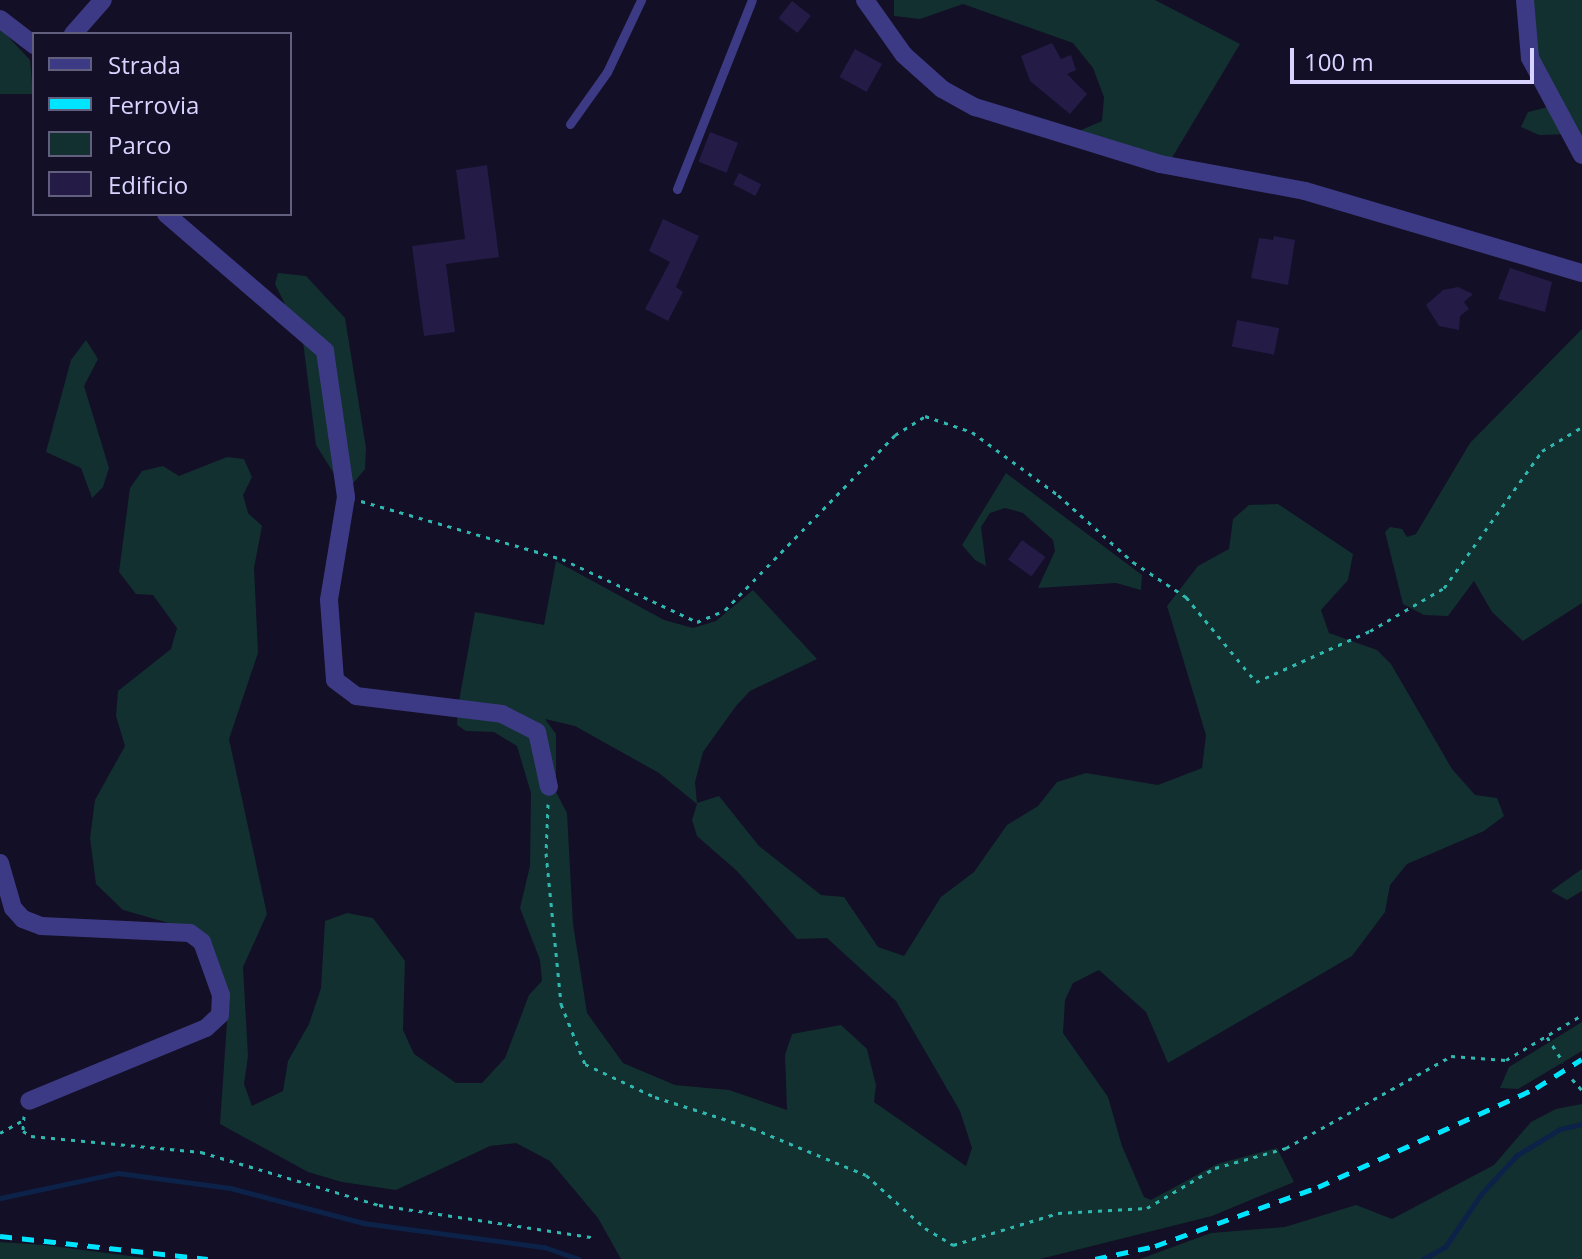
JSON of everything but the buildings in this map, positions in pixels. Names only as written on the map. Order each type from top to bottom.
[{"type":"street","points":[[75,32],[103,0]]},
{"type":"street","points":[[865,0],[904,55],[942,89],[975,107],[1160,164],[1305,191],[1582,273]]},
{"type":"street","points":[[1525,0],[1530,58],[1582,155]]},
{"type":"street","points":[[0,19],[32,50]]},
{"type":"street","points":[[168,216],[325,351],[346,497],[329,600],[335,680],[369,699],[502,714],[537,732],[549,787]]},
{"type":"street","points":[[0,863],[13,908],[32,923],[190,933],[202,942],[221,995],[220,1015],[206,1028],[29,1101]]},
{"type":"lane","points":[[570,124],[607,72],[641,0]]},
{"type":"lane","points":[[677,189],[752,0]]},
{"type":"path","points":[[346,497],[447,522],[562,559],[697,622],[725,610],[895,435],[925,416],[972,432],[1058,495],[1133,562],[1186,597],[1256,682],[1370,631],[1444,588],[1542,451],[1582,427]]},
{"type":"path","points":[[549,787],[546,853],[561,1004],[585,1064],[655,1097],[752,1128],[866,1175],[925,1228],[953,1245],[1058,1213],[1147,1208],[1215,1168],[1286,1148],[1451,1056],[1506,1060],[1582,1015]]},
{"type":"path","points":[[1547,1037],[1563,1062]]},
{"type":"path","points":[[1572,1079],[1582,1090]]},
{"type":"path","points":[[29,1101],[22,1121],[23,1131],[31,1136],[201,1152],[379,1205],[596,1238]]},
{"type":"path","points":[[0,1133],[22,1121]]},
{"type":"green space","points":[[894,0],[1155,0],[1240,44],[1170,161],[1072,134],[1102,121],[1104,97],[1093,68],[1073,43],[963,4],[920,19],[894,16]]},
{"type":"green space","points":[[1529,0],[1582,0],[1582,145],[1541,74]]},
{"type":"green space","points":[[0,28],[30,60],[32,94],[0,94]]},
{"type":"green space","points":[[1552,106],[1569,134],[1539,135],[1521,127],[1528,112]]},
{"type":"green space","points":[[278,273],[306,276],[345,318],[366,448],[365,469],[350,487],[341,485],[316,445],[303,341],[275,284]]},
{"type":"green space","points":[[1582,329],[1582,603],[1523,641],[1492,612],[1474,581],[1448,616],[1424,615],[1403,604],[1385,532],[1390,527],[1402,529],[1407,537],[1416,534],[1470,443]]},
{"type":"green space","points":[[86,340],[98,359],[84,386],[109,468],[103,487],[92,498],[81,468],[46,452],[71,360]]},
{"type":"green space","points":[[227,457],[244,459],[252,477],[243,495],[248,513],[262,526],[254,568],[258,653],[229,739],[267,914],[243,967],[248,1056],[244,1084],[252,1106],[283,1091],[288,1061],[309,1024],[321,988],[325,921],[347,913],[373,918],[405,961],[403,1030],[414,1054],[456,1083],[482,1083],[505,1058],[529,995],[542,981],[540,960],[520,908],[530,866],[531,793],[517,746],[494,732],[466,731],[457,725],[458,707],[475,612],[544,625],[556,561],[664,620],[693,628],[716,621],[753,590],[817,659],[750,691],[736,706],[703,752],[695,782],[697,803],[719,796],[759,846],[821,895],[844,897],[878,947],[904,956],[941,897],[974,872],[1007,825],[1038,806],[1057,782],[1086,773],[1158,785],[1202,768],[1206,735],[1167,606],[1198,566],[1229,549],[1233,519],[1249,505],[1278,504],[1353,554],[1348,580],[1321,610],[1329,633],[1377,650],[1391,664],[1452,769],[1475,795],[1497,798],[1504,816],[1484,831],[1407,864],[1390,885],[1385,912],[1352,956],[1168,1063],[1146,1012],[1099,970],[1073,983],[1065,1000],[1063,1033],[1108,1097],[1122,1146],[1144,1197],[1151,1200],[1217,1164],[1277,1148],[1294,1182],[1212,1216],[1040,1259],[621,1259],[598,1218],[550,1161],[516,1143],[490,1146],[396,1190],[342,1182],[308,1172],[220,1124],[227,1022],[218,963],[176,925],[123,910],[96,884],[90,838],[95,800],[125,746],[116,716],[118,691],[171,649],[177,628],[153,595],[136,594],[119,572],[130,488],[142,471],[163,466],[179,476]],"holes":[[[545,719],[575,726],[659,773],[697,804],[692,820],[697,836],[737,871],[797,939],[827,938],[896,1001],[960,1111],[972,1148],[966,1166],[874,1102],[876,1085],[867,1049],[841,1025],[792,1034],[785,1055],[787,1110],[729,1090],[675,1085],[623,1063],[587,1013],[573,924],[567,813],[556,792],[556,734]]]},
{"type":"green space","points":[[1006,473],[1142,575],[1141,590],[1116,583],[1038,588],[1055,551],[1053,540],[1023,513],[1005,508],[990,513],[981,527],[986,566],[975,560],[962,545]]},
{"type":"green space","points":[[1582,869],[1582,891],[1567,900],[1551,891]]},
{"type":"green space","points":[[1582,1022],[1582,1051],[1518,1089],[1500,1088],[1509,1067]]},
{"type":"green space","points":[[1582,1104],[1582,1259],[1140,1259],[1211,1233],[1285,1227],[1356,1205],[1392,1219],[1494,1165],[1531,1122],[1556,1109]]},
{"type":"green space","points":[[0,1242],[44,1245],[153,1259],[0,1259]]},
{"type":"waterway","points":[[1423,1259],[1445,1247],[1481,1194],[1517,1155],[1560,1129],[1582,1124]]},
{"type":"waterway","points":[[0,1198],[118,1173],[230,1188],[363,1223],[544,1247],[579,1259]]},
{"type":"railway","points":[[1095,1259],[1155,1246],[1318,1187],[1536,1088],[1582,1059]]},
{"type":"railway","points":[[0,1236],[208,1259]]}]
